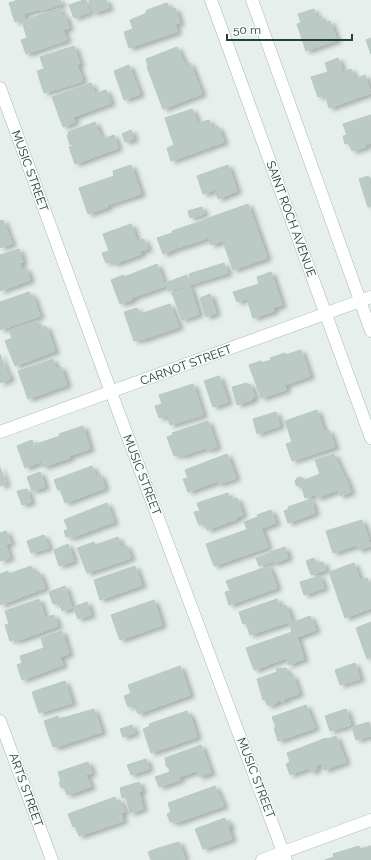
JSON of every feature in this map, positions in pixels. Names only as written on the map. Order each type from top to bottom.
[{"type":"street","name":"SAINT ROCH AVENUE","points":[[212,0],[371,438]]},
{"type":"street","points":[[252,0],[366,299],[371,331]]},
{"type":"street","name":"MUSIC STREET","points":[[0,88],[111,392],[285,856]]},
{"type":"street","name":"CARNOT STREET","points":[[0,432],[366,299]]},
{"type":"street","name":"ARTS STREET","points":[[0,720],[52,860]]},
{"type":"street","points":[[262,860],[285,856],[371,820]]},
{"type":"building","points":[[15,0],[60,0],[62,4],[41,11],[40,9],[23,14],[25,18],[15,22],[9,3],[16,1]]},
{"type":"building","points":[[86,0],[90,12],[74,18],[69,5]]},
{"type":"building","points":[[89,0],[106,0],[109,8],[93,13]]},
{"type":"building","points":[[167,3],[170,10],[175,8],[180,23],[175,24],[177,32],[129,48],[124,32],[133,29],[130,20],[145,14],[147,10]]},
{"type":"building","points":[[60,8],[62,16],[65,15],[69,28],[63,30],[67,40],[26,54],[21,40],[27,38],[22,21]]},
{"type":"building","points":[[314,9],[316,17],[321,16],[323,24],[330,21],[337,40],[306,51],[297,24],[301,23],[298,14]]},
{"type":"building","points":[[371,38],[371,54],[366,40]]},
{"type":"building","points":[[74,46],[80,64],[77,65],[83,81],[44,93],[37,71],[44,69],[40,57]]},
{"type":"building","points":[[177,47],[185,64],[190,63],[202,94],[163,109],[147,67],[146,59]]},
{"type":"building","points":[[338,58],[343,72],[351,69],[355,79],[365,75],[371,93],[329,108],[325,95],[318,97],[311,77],[328,72],[325,63]]},
{"type":"building","points":[[129,65],[140,94],[124,100],[114,71]]},
{"type":"building","points":[[91,83],[95,94],[106,90],[111,103],[73,117],[75,122],[63,127],[52,97]]},
{"type":"building","points":[[192,109],[198,123],[209,120],[212,128],[218,126],[224,142],[171,161],[167,148],[174,145],[165,118]]},
{"type":"building","points":[[371,115],[371,143],[365,145],[366,147],[352,151],[349,143],[345,144],[343,136],[347,135],[343,124]]},
{"type":"building","points":[[95,122],[100,135],[70,145],[67,135],[69,134],[68,132]]},
{"type":"building","points":[[131,130],[134,139],[125,142],[122,134]]},
{"type":"building","points":[[101,135],[103,139],[114,135],[118,148],[75,164],[69,147]]},
{"type":"building","points":[[131,165],[141,194],[107,205],[108,207],[88,214],[79,188],[114,176],[113,171]]},
{"type":"building","points":[[228,165],[237,191],[218,199],[215,190],[203,194],[197,176]]},
{"type":"building","points":[[368,176],[369,179],[371,178],[371,206],[368,207],[359,179]]},
{"type":"building","points":[[248,204],[267,258],[233,270],[223,241],[211,245],[203,220]]},
{"type":"building","points":[[202,207],[204,214],[190,218],[188,211]]},
{"type":"building","points":[[3,220],[12,244],[0,248],[0,221]]},
{"type":"building","points":[[202,221],[208,238],[178,248],[172,231]]},
{"type":"building","points":[[131,224],[137,241],[144,239],[148,249],[140,251],[141,254],[114,264],[112,261],[106,263],[102,253],[109,251],[103,234]]},
{"type":"building","points":[[172,233],[177,248],[163,254],[157,238]]},
{"type":"building","points":[[19,249],[23,262],[20,263],[22,270],[26,268],[30,280],[0,291],[0,255]]},
{"type":"building","points":[[224,263],[228,273],[192,284],[189,274]]},
{"type":"building","points":[[157,264],[165,286],[131,298],[132,300],[120,304],[111,280],[123,275],[124,277]]},
{"type":"building","points":[[271,272],[282,305],[273,308],[274,311],[253,318],[247,299],[237,302],[233,292],[259,284],[257,277]]},
{"type":"building","points":[[187,275],[191,285],[168,291],[165,283]]},
{"type":"building","points":[[190,287],[199,314],[182,320],[172,293]]},
{"type":"building","points":[[29,292],[31,296],[33,296],[40,316],[0,330],[0,302]]},
{"type":"building","points":[[210,294],[216,313],[206,317],[200,298]]},
{"type":"building","points":[[170,304],[179,327],[134,341],[124,312],[137,308],[140,314]]},
{"type":"building","points":[[36,321],[39,329],[46,326],[55,351],[15,366],[5,341],[12,338],[9,330]]},
{"type":"building","points":[[301,350],[310,376],[285,385],[286,390],[261,398],[249,365],[261,361],[262,363],[271,360],[270,358],[285,353],[285,355]]},
{"type":"building","points":[[0,354],[6,371],[0,374]]},
{"type":"building","points":[[53,359],[56,368],[61,367],[67,385],[28,399],[18,371]]},
{"type":"building","points":[[8,372],[10,379],[0,383],[0,374]]},
{"type":"building","points":[[219,376],[228,402],[213,407],[204,381]]},
{"type":"building","points":[[247,383],[247,385],[250,384],[255,397],[252,398],[252,400],[237,405],[232,387]]},
{"type":"building","points":[[193,384],[203,415],[170,425],[167,416],[159,418],[155,406],[162,404],[159,395]]},
{"type":"building","points":[[317,410],[324,432],[329,430],[335,447],[292,461],[286,444],[292,442],[285,421]]},
{"type":"building","points":[[276,412],[280,426],[257,434],[253,419]]},
{"type":"building","points":[[208,421],[217,447],[207,450],[206,448],[181,456],[180,454],[174,456],[167,437],[173,435],[172,433]]},
{"type":"building","points":[[83,426],[90,449],[69,456],[70,458],[43,467],[36,444]]},
{"type":"building","points":[[32,440],[40,462],[25,468],[17,446]]},
{"type":"building","points":[[227,454],[236,478],[219,484],[218,481],[188,492],[183,479],[188,478],[185,470]]},
{"type":"building","points":[[334,454],[351,492],[340,496],[338,490],[317,498],[316,494],[305,498],[302,488],[296,485],[295,481],[300,477],[305,480],[320,474],[315,460]]},
{"type":"building","points":[[92,466],[96,476],[100,474],[105,488],[65,503],[60,489],[58,490],[54,480]]},
{"type":"building","points":[[0,467],[6,484],[0,486]]},
{"type":"building","points":[[40,472],[45,487],[32,491],[27,477]]},
{"type":"building","points":[[27,489],[31,502],[22,505],[17,491]]},
{"type":"building","points":[[228,493],[230,500],[237,498],[243,515],[236,517],[237,519],[207,530],[204,523],[199,525],[194,512],[200,511],[197,503]]},
{"type":"building","points":[[311,499],[315,513],[288,523],[284,511],[289,509],[288,507]]},
{"type":"building","points":[[107,503],[114,522],[71,538],[71,536],[66,537],[64,531],[68,529],[64,520]]},
{"type":"building","points":[[271,510],[276,523],[262,528],[261,524],[247,529],[244,522]]},
{"type":"building","points":[[362,520],[371,546],[358,550],[357,545],[333,553],[326,531]]},
{"type":"building","points":[[260,525],[268,547],[214,566],[206,544]]},
{"type":"building","points":[[6,531],[11,543],[5,544],[10,558],[0,561],[0,533]]},
{"type":"building","points":[[44,535],[49,548],[31,553],[27,541]]},
{"type":"building","points":[[118,537],[121,547],[126,545],[131,558],[87,573],[77,548],[94,542],[95,545]]},
{"type":"building","points":[[68,544],[74,561],[59,566],[54,550]]},
{"type":"building","points":[[285,547],[288,558],[274,563],[270,552]]},
{"type":"building","points":[[270,553],[273,561],[259,566],[256,558]]},
{"type":"building","points":[[314,558],[316,564],[323,562],[326,570],[311,575],[306,561]]},
{"type":"building","points":[[354,563],[360,580],[367,578],[369,584],[371,583],[371,608],[345,618],[329,572]]},
{"type":"building","points":[[31,566],[34,573],[39,572],[45,588],[0,605],[0,574],[8,571],[9,574]]},
{"type":"building","points":[[135,566],[142,585],[100,600],[94,580]]},
{"type":"building","points":[[269,566],[277,588],[229,605],[225,592],[230,591],[226,581]]},
{"type":"building","points":[[320,576],[324,588],[304,595],[300,582]]},
{"type":"building","points":[[65,586],[72,608],[62,611],[59,602],[53,604],[49,592]]},
{"type":"building","points":[[39,599],[45,618],[54,615],[58,626],[16,641],[15,639],[10,641],[5,625],[9,624],[5,611]]},
{"type":"building","points":[[277,599],[280,607],[286,605],[292,621],[250,635],[246,623],[243,624],[239,612]]},
{"type":"building","points":[[154,600],[162,625],[120,640],[111,615]]},
{"type":"building","points":[[87,602],[91,615],[78,619],[73,607]]},
{"type":"building","points":[[310,616],[316,630],[297,637],[304,659],[288,665],[286,658],[254,670],[246,648],[292,632],[289,624]]},
{"type":"building","points":[[371,622],[371,657],[367,659],[356,628]]},
{"type":"building","points":[[62,631],[69,654],[60,657],[63,665],[22,680],[17,665],[22,663],[20,656],[44,648],[41,638]]},
{"type":"building","points":[[355,663],[360,679],[340,685],[335,670]]},
{"type":"building","points":[[180,666],[190,695],[138,714],[135,705],[128,707],[124,696],[131,693],[128,685]]},
{"type":"building","points":[[286,668],[289,677],[293,675],[299,694],[284,699],[285,700],[281,702],[280,700],[277,701],[277,703],[269,706],[269,704],[267,705],[265,699],[263,700],[257,679],[277,672],[276,669]]},
{"type":"building","points":[[65,681],[72,703],[39,713],[32,692]]},
{"type":"building","points":[[306,705],[315,728],[278,741],[274,728],[276,727],[272,717]]},
{"type":"building","points":[[94,709],[102,732],[53,747],[44,721],[58,716],[59,719]]},
{"type":"building","points":[[346,709],[351,725],[330,731],[325,716]]},
{"type":"building","points":[[187,711],[188,715],[190,715],[197,737],[151,753],[143,729],[150,726],[149,724]]},
{"type":"building","points":[[369,722],[371,736],[356,740],[352,727]]},
{"type":"building","points":[[132,725],[135,733],[123,737],[120,729]]},
{"type":"building","points":[[336,736],[346,762],[324,770],[322,763],[316,766],[316,770],[311,772],[308,768],[290,775],[286,764],[290,762],[287,753],[326,738]]},
{"type":"building","points":[[201,745],[211,773],[199,777],[197,771],[179,777],[180,780],[159,787],[155,777],[170,772],[169,768],[166,766],[165,758]]},
{"type":"building","points":[[146,759],[149,769],[131,775],[127,765]]},
{"type":"building","points":[[88,762],[92,773],[86,775],[91,787],[67,795],[64,787],[61,788],[59,782],[61,781],[58,772]]},
{"type":"building","points":[[139,782],[142,791],[139,792],[143,809],[130,813],[126,797],[122,798],[120,788]]},
{"type":"building","points":[[215,786],[224,806],[175,823],[174,821],[170,822],[167,814],[171,812],[168,803]]},
{"type":"building","points":[[115,797],[116,802],[120,800],[125,812],[121,813],[123,821],[79,836],[75,826],[73,827],[68,814]]},
{"type":"building","points":[[225,818],[226,822],[228,821],[230,826],[228,827],[232,839],[203,849],[195,829]]},
{"type":"building","points":[[179,842],[185,859],[167,860],[162,847]]},
{"type":"building","points":[[359,846],[360,849],[371,846],[371,860],[325,860],[334,857],[333,854]]},
{"type":"building","points":[[161,847],[165,860],[151,860],[148,852]]}]
